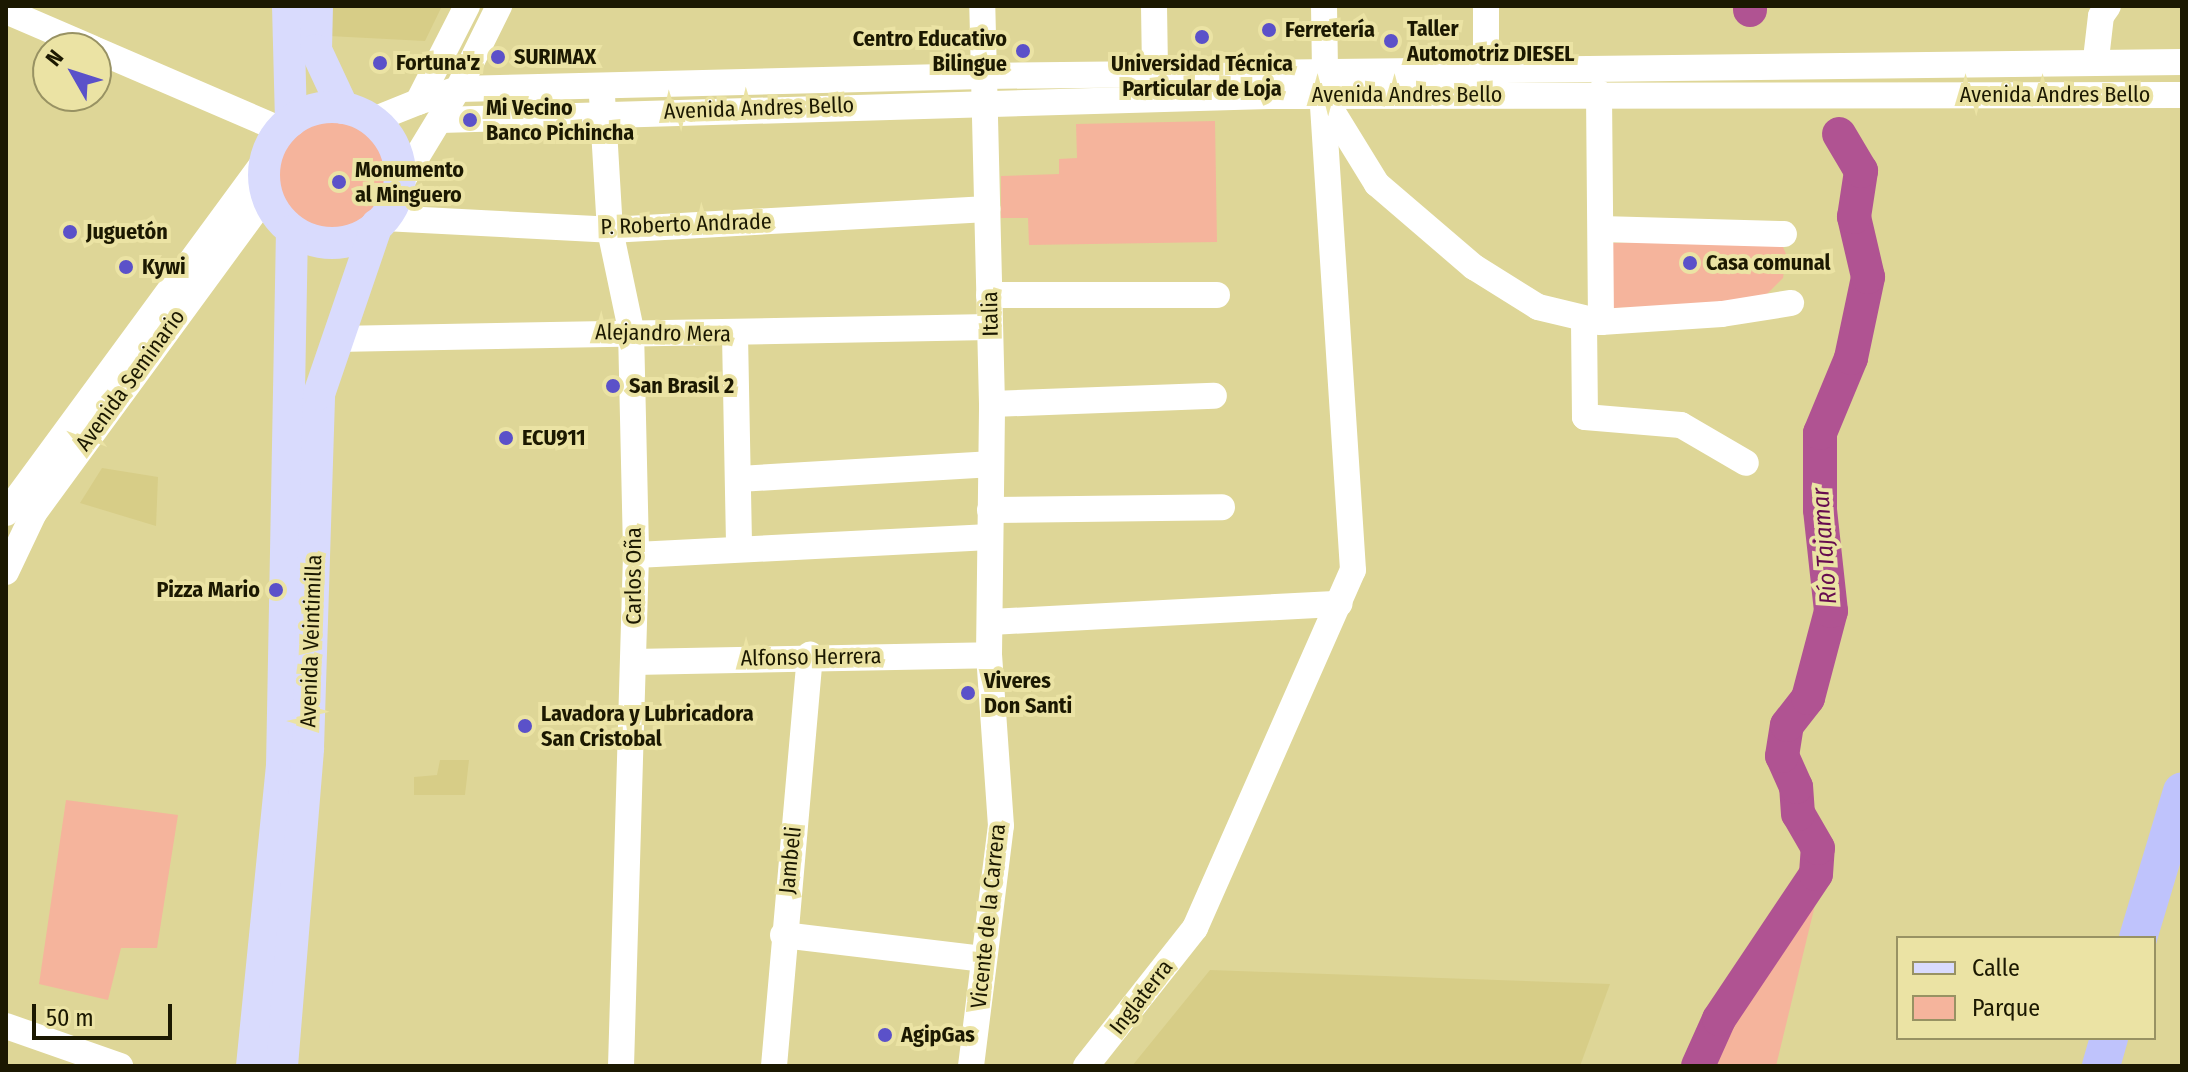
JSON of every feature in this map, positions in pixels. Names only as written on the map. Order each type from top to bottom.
[{"type":"highway","points":[[2139,936],[2182,791]]},
{"type":"highway","points":[[2101,1066],[2108,1040]]},
{"type":"main road","points":[[286,126],[325,107],[343,108],[373,120],[395,149],[399,186],[381,222],[336,243],[292,231],[267,195],[266,159],[286,126],[288,6]]},
{"type":"main road","points":[[317,6],[316,50],[343,108]]},
{"type":"main road","name":"Avenida Veintimilla","points":[[282,1066],[288,830],[319,394],[336,339],[381,222]]},
{"type":"main road","name":"Avenida Veintimilla","points":[[252,1066],[288,830],[282,766],[292,231]]},
{"type":"street","points":[[418,102],[467,6]]},
{"type":"street","points":[[399,186],[458,89],[499,6]]},
{"type":"street","name":"Italia","points":[[982,6],[992,404],[989,464],[991,622]]},
{"type":"street","points":[[1154,6],[1155,73]]},
{"type":"street","points":[[1324,6],[1323,84],[1377,184],[1474,267],[1538,307],[1593,322],[1722,314],[1791,303]]},
{"type":"street","points":[[1486,6],[1486,68]]},
{"type":"street","points":[[2096,59],[2101,16],[2108,6]]},
{"type":"street","points":[[6,11],[55,32]]},
{"type":"street","points":[[112,56],[286,126]]},
{"type":"street","name":"Avenida Andres Bello","points":[[440,120],[603,101],[984,89],[1323,84],[1486,68],[2096,59],[2182,62]]},
{"type":"street","name":"Avenida Andres Bello","points":[[984,89],[1155,73],[1323,84],[1599,93],[2182,95]]},
{"type":"street","name":"Inglaterra","points":[[1086,1066],[1195,928],[1353,570],[1323,84]]},
{"type":"street","name":"Avenida Andres Bello","points":[[373,120],[458,89],[603,101]]},
{"type":"street","points":[[1599,93],[1601,229],[1585,417],[1681,425],[1746,463]]},
{"type":"street","name":"Carlos Oña","points":[[603,101],[610,230],[631,330],[636,555],[621,1066]]},
{"type":"street","name":"Avenida Seminario","points":[[6,513],[266,159]]},
{"type":"street","name":"Avenida Seminario","points":[[6,572],[34,513],[267,195]]},
{"type":"street","name":"P. Roberto Andrade","points":[[381,222],[610,230],[987,209]]},
{"type":"street","points":[[1601,229],[1784,234]]},
{"type":"street","points":[[989,295],[1217,295]]},
{"type":"street","name":"Alejandro Mera","points":[[336,339],[631,330],[735,335],[990,327]]},
{"type":"street","points":[[735,335],[739,546]]},
{"type":"street","points":[[735,335],[739,546]]},
{"type":"street","points":[[992,404],[1214,396]]},
{"type":"street","points":[[739,479],[989,464]]},
{"type":"street","points":[[990,510],[1222,507]]},
{"type":"street","points":[[636,555],[739,546],[990,537]]},
{"type":"street","points":[[991,622],[1340,604]]},
{"type":"street","name":"Vicente de la Carrera","points":[[971,1066],[1001,826],[989,655],[991,622]]},
{"type":"street","name":"Alfonso Herrera","points":[[633,662],[810,655],[989,655]]},
{"type":"street","name":"Jambeli","points":[[774,1066],[783,935],[810,655]]},
{"type":"street","points":[[783,935],[983,959]]},
{"type":"street","points":[[6,1026],[64,1057],[120,1066]]},
{"type":"shaded area","points":[[331,6],[442,6],[425,41],[329,36]]},
{"type":"shaded area","points":[[102,468],[158,477],[156,526],[80,503]]},
{"type":"shaded area","points":[[440,760],[469,760],[465,795],[414,795],[414,777],[437,775]]},
{"type":"shaded area","points":[[1210,970],[1610,984],[1580,1066],[1132,1066]]},
{"type":"green space","points":[[333,119],[354,123],[372,135],[384,153],[388,174],[384,195],[372,213],[354,225],[333,229],[312,225],[294,213],[282,195],[278,174],[282,153],[294,135],[312,123]]},
{"type":"green space","points":[[1215,121],[1217,242],[1029,245],[1028,218],[1001,218],[1001,176],[1059,174],[1059,159],[1077,158],[1076,124]]},
{"type":"green space","points":[[1779,238],[1786,254],[1783,278],[1765,296],[1724,305],[1613,308],[1611,243]]},
{"type":"green space","points":[[66,800],[178,815],[157,948],[121,948],[108,1000],[39,984]]},
{"type":"green space","points":[[1782,895],[1815,905],[1776,1066],[1713,1066]]},
{"type":"waterway","name":"Río Tajamar","points":[[1698,1066],[1719,1019],[1816,874],[1818,848],[1798,814],[1796,787],[1782,756],[1787,725],[1808,698],[1831,611],[1820,510],[1820,433],[1851,358],[1868,277],[1854,217],[1861,171],[1839,134]]},
{"type":"place","name":"Ferretería","points":[[1269,30]]},
{"type":"place","name":"Universidad Técnica Particular de Loja","points":[[1202,37]]},
{"type":"place","name":"Taller Automotriz DIESEL","points":[[1391,41]]},
{"type":"place","name":"Centro Educativo Bilingue","points":[[1023,51]]},
{"type":"place","name":"SURIMAX","points":[[498,57]]},
{"type":"place","name":"Fortuna'z","points":[[380,63]]},
{"type":"place","name":"Mi Vecino Banco Pichincha","points":[[470,120]]},
{"type":"place","name":"Monumento al Minguero","points":[[339,182]]},
{"type":"place","name":"Juguetón","points":[[70,232]]},
{"type":"place","name":"Casa comunal","points":[[1690,263]]},
{"type":"place","name":"Kywi","points":[[126,267]]},
{"type":"place","name":"San Brasil 2","points":[[613,386]]},
{"type":"place","name":"ECU911","points":[[506,438]]},
{"type":"place","name":"Pizza Mario","points":[[276,590]]},
{"type":"place","name":"Viveres Don Santi","points":[[968,693]]},
{"type":"place","name":"Lavadora y Lubricadora San Cristobal","points":[[525,726]]},
{"type":"place","name":"AgipGas","points":[[885,1035]]}]
